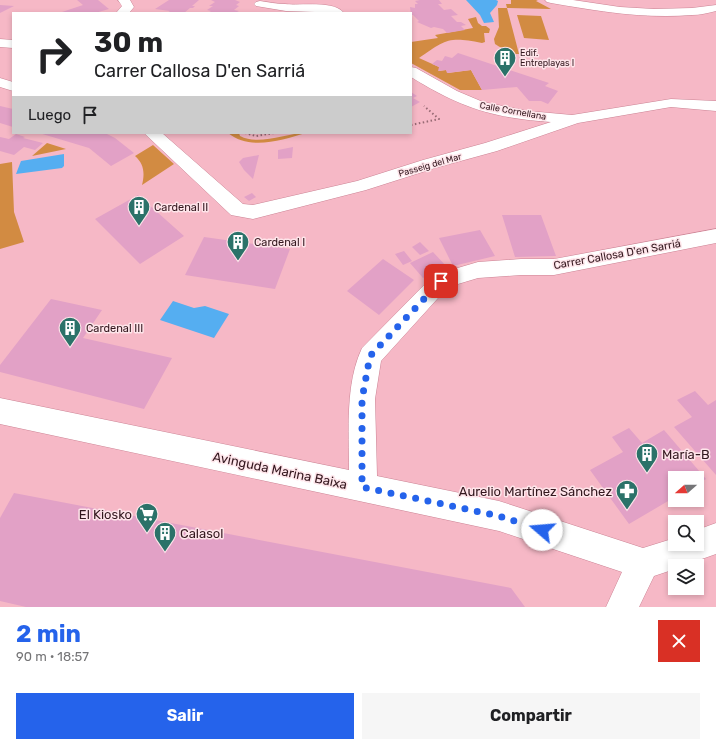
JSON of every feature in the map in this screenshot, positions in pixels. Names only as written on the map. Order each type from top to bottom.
[{"type":"street","points":[[123,12],[128,7],[124,0]]},
{"type":"street","points":[[326,8],[342,0]]},
{"type":"street","points":[[551,0],[598,8],[643,12],[689,12],[716,8]]},
{"type":"street","points":[[643,12],[670,7],[681,0]]},
{"type":"street","points":[[252,12],[264,1],[286,8],[326,8],[336,12]]},
{"type":"street","points":[[0,35],[12,35]]},
{"type":"street","points":[[0,43],[12,44]]},
{"type":"street","name":"Calle Cornellana","points":[[412,73],[466,101],[496,110],[575,119]]},
{"type":"street","points":[[0,79],[12,78]]},
{"type":"street","points":[[0,82],[12,87]]},
{"type":"street","points":[[466,101],[504,124],[506,130],[505,135],[491,147]]},
{"type":"street","name":"Passeig del Mar","points":[[153,134],[238,210],[253,212],[360,186],[429,164],[491,147],[575,119],[671,103],[716,106]]},
{"type":"street","name":"Carrer Callosa D'en Sarriá","points":[[362,487],[362,399],[370,356],[441,281],[478,270],[521,267],[554,267],[716,236]]},
{"type":"street","name":"Avinguda Marina Baixa","points":[[0,412],[499,516],[643,564]]},
{"type":"street","points":[[622,607],[643,564],[716,538]]},
{"type":"path","points":[[412,124],[439,119],[424,106]]},
{"type":"path","points":[[249,134],[256,136],[268,134]]},
{"type":"shaded area","points":[[511,0],[538,0],[536,1],[551,9],[507,8],[506,4],[511,4]]},
{"type":"shaded area","points":[[498,8],[507,8],[519,54],[510,54],[505,49],[495,44],[494,39],[499,27]]},
{"type":"shaded area","points":[[517,15],[541,16],[549,40],[524,38]]},
{"type":"shaded area","points":[[476,17],[478,23],[490,29],[489,33],[484,33],[485,42],[482,43],[461,40],[448,41],[441,43],[419,58],[439,67],[439,71],[446,70],[448,73],[471,70],[482,90],[460,90],[412,64],[412,42],[438,38],[435,35],[473,28],[468,19]]},
{"type":"shaded area","points":[[230,134],[239,134],[240,136],[247,139],[255,140],[302,134],[277,141],[256,143],[246,142]]},
{"type":"shaded area","points":[[47,143],[66,149],[32,156]]},
{"type":"shaded area","points":[[153,145],[174,164],[142,185],[143,169],[135,156]]},
{"type":"shaded area","points":[[12,162],[14,212],[24,242],[0,249],[0,164]]},
{"type":"water","points":[[466,0],[498,1],[497,5],[490,13],[494,22],[484,23],[480,15]]},
{"type":"water","points":[[64,154],[64,166],[62,168],[16,174],[21,161]]},
{"type":"water","points":[[173,301],[194,308],[205,306],[229,314],[214,338],[160,320]]},
{"type":"building","points":[[77,0],[98,0],[109,9],[98,12],[62,12],[83,5]]},
{"type":"building","points":[[169,0],[199,0],[192,6],[195,6],[193,8],[190,8],[185,12],[168,12],[170,11],[155,9]]},
{"type":"building","points":[[211,0],[235,0],[240,2],[236,5],[239,6],[234,10],[239,11],[210,12],[211,11],[207,10],[213,6],[209,6],[215,2]]},
{"type":"building","points":[[439,0],[442,4],[438,4],[444,10],[451,9],[458,15],[451,16],[457,22],[461,22],[466,25],[461,26],[465,30],[447,33],[443,29],[434,27],[431,28],[417,22],[419,21],[412,15],[410,7],[415,8],[415,4],[418,4],[415,1]]},
{"type":"building","points":[[0,5],[14,6],[0,13]]},
{"type":"building","name":"Edif. Entreplayas I","points":[[458,53],[549,83],[545,86],[558,91],[548,104],[541,101],[529,101],[517,87],[482,90],[471,70],[447,73],[446,70],[438,71],[439,67],[432,64],[437,60],[442,61],[445,56],[452,58]]},
{"type":"building","points":[[412,93],[417,96],[413,98],[420,102],[412,106]]},
{"type":"building","points":[[0,106],[12,109],[12,127],[0,123]]},
{"type":"building","points":[[16,134],[25,137],[23,138],[43,143],[35,150],[24,147],[14,155],[0,151],[0,137],[9,139]]},
{"type":"building","points":[[42,134],[107,134],[115,138],[134,153],[111,166],[89,148]]},
{"type":"building","points":[[293,147],[292,158],[278,159],[278,150]]},
{"type":"building","points":[[259,155],[253,179],[244,170],[239,162],[243,158]]},
{"type":"building","points":[[252,193],[256,197],[249,201],[244,197]]},
{"type":"building","name":"Cardenal II","points":[[138,195],[184,236],[140,264],[95,219]]},
{"type":"building","points":[[502,215],[541,215],[556,256],[515,257]]},
{"type":"building","points":[[480,230],[495,256],[453,266],[439,238]]},
{"type":"building","name":"Cardenal I","points":[[204,237],[290,249],[275,289],[185,275]]},
{"type":"building","points":[[420,242],[429,251],[420,255],[412,247]]},
{"type":"building","points":[[404,251],[412,261],[403,265],[395,254]]},
{"type":"building","points":[[433,252],[446,266],[423,278],[410,263]]},
{"type":"building","points":[[383,259],[414,280],[379,315],[347,291]]},
{"type":"building","name":"Cardenal III","points":[[51,299],[102,310],[83,338],[172,358],[144,409],[0,372],[0,365]]},
{"type":"building","points":[[695,391],[708,405],[716,400],[716,475],[674,427],[692,417],[677,400]]},
{"type":"building","name":"María-B","points":[[629,428],[642,443],[664,430],[699,471],[668,471],[668,501],[629,524],[590,470],[623,452],[612,437]]},
{"type":"building","name":"Calasol","points":[[14,493],[511,588],[525,607],[26,607],[0,601],[0,518]]},
{"type":"place","name":"Edif. Entreplayas I","points":[[505,78]]},
{"type":"place","name":"Cardenal II","points":[[139,226]]},
{"type":"place","name":"Cardenal I","points":[[238,262]]},
{"type":"place","name":"Cardenal III","points":[[70,348]]},
{"type":"place","name":"María-B","points":[[647,474]]},
{"type":"place","name":"Aurelio Martínez Sánchez","points":[[627,510]]},
{"type":"place","name":"El Kiosko","points":[[147,534]]},
{"type":"place","name":"Calasol","points":[[165,552]]},
{"type":"route","points":[[441,281],[414,312],[370,356],[362,399],[362,487],[499,516],[542,530]]}]
